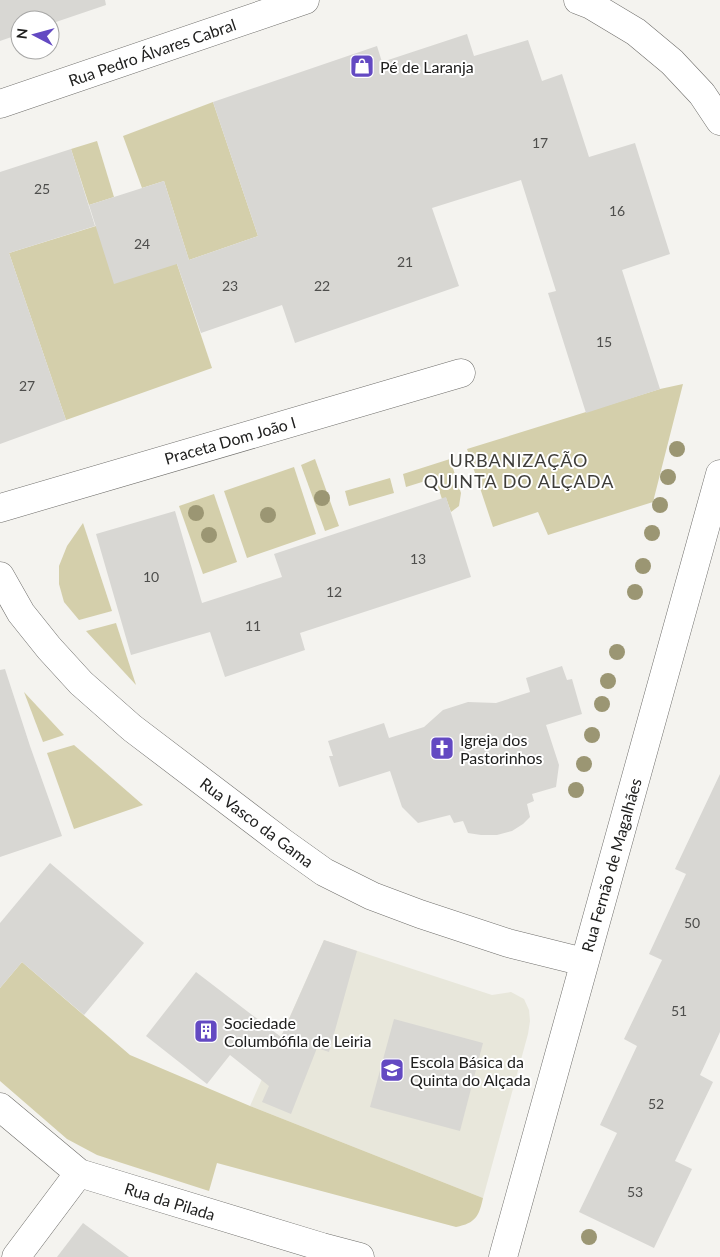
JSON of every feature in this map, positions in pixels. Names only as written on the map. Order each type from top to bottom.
[{"type":"street","name":"Rua Pedro Álvares Cabral","points":[[0,104],[305,0]]},
{"type":"street","points":[[578,0],[591,5],[636,32],[672,62],[702,94],[720,121]]},
{"type":"street","name":"Praceta Dom João I","points":[[0,508],[461,373]]},
{"type":"street","name":"Rua Fernão de Magalhães","points":[[503,1257],[720,474]]},
{"type":"street","name":"Rua Vasco da Gama","points":[[0,576],[10,617],[49,648],[81,683],[132,728],[324,872],[372,896],[420,914],[508,943],[584,962]]},
{"type":"street","name":"Rua da Pilada","points":[[0,1107],[79,1173],[320,1252],[360,1257]]},
{"type":"street","points":[[16,1257],[79,1173]]},
{"type":"shaded area","points":[[213,102],[258,236],[189,260],[164,181],[142,188],[123,136]]},
{"type":"shaded area","points":[[97,141],[114,197],[89,205],[71,149]]},
{"type":"shaded area","points":[[96,226],[177,264],[212,368],[66,420],[9,253]]},
{"type":"shaded area","points":[[683,384],[653,502],[548,535],[538,512],[493,527],[467,449],[660,389]]},
{"type":"shaded area","points":[[315,459],[339,526],[325,531],[301,465]]},
{"type":"shaded area","points":[[450,459],[461,493],[459,506],[451,512],[446,498],[442,499],[435,478],[406,487],[403,474]]},
{"type":"shaded area","points":[[294,467],[316,534],[247,558],[224,491]]},
{"type":"shaded area","points":[[390,478],[394,493],[349,506],[345,491]]},
{"type":"shaded area","points":[[214,494],[237,562],[203,574],[179,506]]},
{"type":"shaded area","points":[[83,523],[112,611],[79,620],[64,602],[59,584],[59,566],[67,546]]},
{"type":"shaded area","points":[[116,623],[136,685],[86,631]]},
{"type":"shaded area","points":[[24,692],[64,735],[43,742]]},
{"type":"shaded area","points":[[74,745],[143,805],[74,829],[47,753]]},
{"type":"shaded area","name":"Escola Básica da Quinta do Alçada","points":[[324,940],[492,995],[511,992],[524,999],[529,1010],[528,1034],[483,1198],[250,1106]]},
{"type":"shaded area","points":[[22,962],[130,1055],[250,1106],[483,1198],[476,1218],[456,1227],[217,1163],[209,1191],[97,1155],[67,1139],[0,1081],[0,988]]},
{"type":"building","points":[[0,0],[105,0],[106,5],[60,21],[60,10],[10,10],[10,38],[0,41]]},
{"type":"building","points":[[467,34],[474,56],[528,40],[542,81],[562,74],[589,157],[635,143],[670,254],[622,270],[660,389],[586,413],[548,293],[556,291],[521,180],[432,208],[459,286],[295,343],[282,305],[201,333],[177,264],[180,263],[114,284],[89,205],[164,181],[189,260],[258,236],[213,102],[377,46],[382,62]]},
{"type":"building","points":[[71,149],[95,226],[9,253],[66,420],[0,444],[0,172]]},
{"type":"building","points":[[446,497],[471,577],[300,633],[305,650],[225,677],[210,632],[131,655],[96,534],[175,511],[202,603],[282,577],[274,554]]},
{"type":"building","name":"Igreja dos Pastorinhos","points":[[562,666],[567,680],[572,679],[582,714],[546,725],[559,765],[556,787],[532,794],[534,801],[527,804],[530,817],[512,831],[497,835],[468,833],[463,821],[454,823],[450,815],[418,823],[402,807],[390,771],[339,787],[329,756],[333,756],[328,741],[384,723],[389,738],[424,727],[443,710],[468,702],[496,703],[530,692],[526,678]]},
{"type":"building","points":[[5,669],[62,836],[0,857],[0,670]]},
{"type":"building","points":[[720,774],[720,1032],[700,1075],[713,1082],[675,1161],[692,1169],[654,1248],[579,1212],[617,1133],[600,1125],[637,1046],[624,1039],[662,960],[649,954],[686,874],[675,869]]},
{"type":"building","points":[[50,863],[144,943],[84,1015],[22,962],[0,988],[0,923]]},
{"type":"building","points":[[324,940],[357,951],[329,1052],[317,1048],[291,1114],[262,1102],[269,1086],[230,1055],[207,1084],[146,1036],[196,972],[281,1037]]},
{"type":"building","points":[[394,1019],[483,1043],[460,1131],[370,1107]]},
{"type":"building","points":[[83,1223],[129,1257],[57,1257]]},
{"type":"place","name":"Pé de Laranja","points":[[362,66]]},
{"type":"place","name":"Igreja dos Pastorinhos","points":[[442,748]]},
{"type":"place","name":"Sociedade Columbófila de Leiria","points":[[206,1031]]},
{"type":"place","name":"Escola Básica da Quinta do Alçada","points":[[392,1070]]},
{"type":"district","name":"URBANIZAÇÃO QUINTA DO ALÇADA","points":[[519,470]]}]
